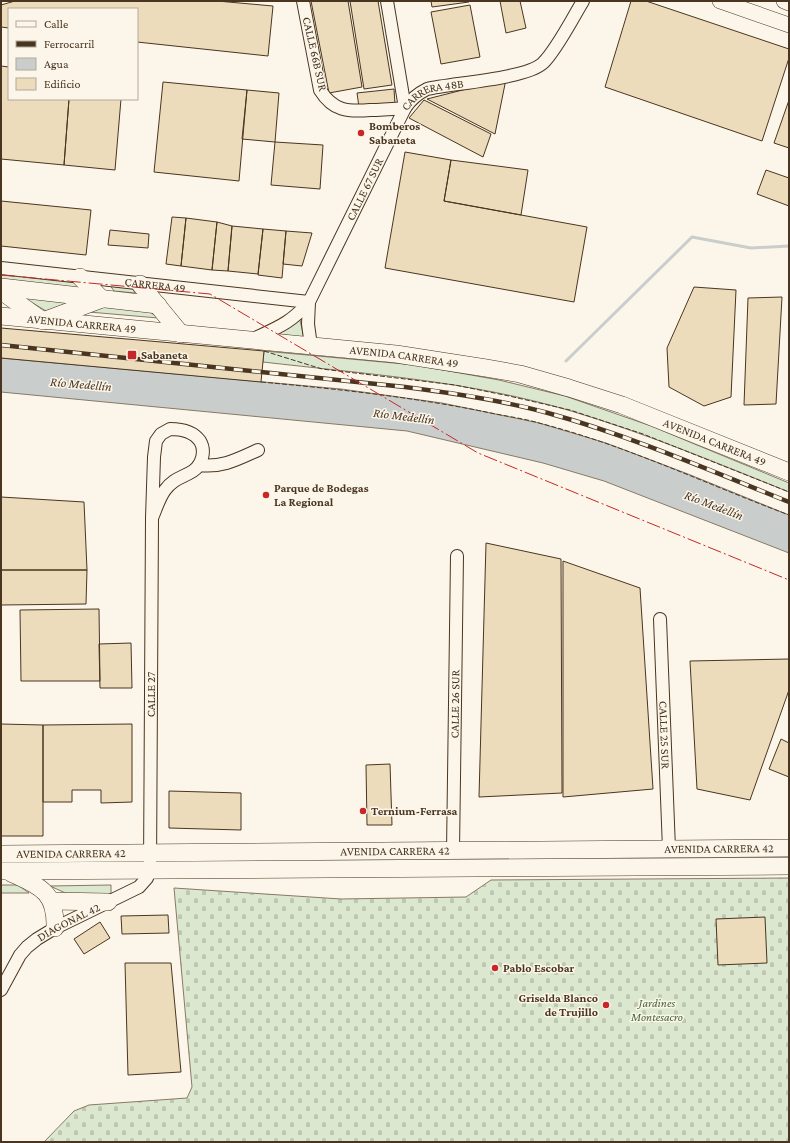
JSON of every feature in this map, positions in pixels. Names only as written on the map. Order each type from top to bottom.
[{"type":"highway","points":[[80,277],[102,299]]},
{"type":"highway","points":[[140,284],[181,334]]},
{"type":"highway","points":[[1,287],[158,305]]},
{"type":"highway","points":[[1,291],[43,320],[102,299]]},
{"type":"highway","name":"AVENIDA CARRERA 49","points":[[1,316],[440,360],[520,374],[622,405],[789,472]]},
{"type":"highway","name":"AVENIDA CARRERA 42","points":[[1,854],[789,848]]},
{"type":"highway","points":[[563,850],[620,868]]},
{"type":"highway","name":"AVENIDA CARRERA 42","points":[[4,871],[789,866]]},
{"type":"highway","points":[[4,871],[38,886],[46,894],[52,901],[56,916],[55,928]]},
{"type":"highway","points":[[52,901],[108,902]]},
{"type":"main road","points":[[720,1],[789,25]]},
{"type":"main road","points":[[784,1],[789,3]]},
{"type":"street","name":"CALLE 66B SUR","points":[[303,1],[320,90],[325,99],[332,104]]},
{"type":"street","points":[[387,1],[404,108]]},
{"type":"street","name":"CARRERA 48B","points":[[332,104],[341,109],[350,111],[404,108],[417,94],[428,89],[518,75],[535,69],[543,63],[551,52],[583,1]]},
{"type":"street","name":"CALLE 67 SUR","points":[[250,340],[285,324],[301,312],[310,302],[404,108]]},
{"type":"street","name":"CARRERA 49","points":[[1,268],[310,302]]},
{"type":"street","name":"CALLE 67 SUR","points":[[310,302],[308,324],[311,346]]},
{"type":"street","name":"CALLE 27","points":[[150,870],[152,518],[154,456],[156,441],[161,434],[170,429],[182,430],[190,433],[200,441],[203,451],[203,458],[193,471],[172,483],[165,491],[152,518]]},
{"type":"street","points":[[199,465],[208,466],[224,464],[258,450]]},
{"type":"street","name":"CALLE 26 SUR","points":[[453,851],[457,556]]},
{"type":"street","name":"CALLE 25 SUR","points":[[660,620],[669,849]]},
{"type":"street","name":"DIAGONAL 42","points":[[1,990],[20,956],[36,939],[138,887],[147,878],[150,870]]},
{"type":"green space","points":[[1,270],[70,277],[81,289],[1,281]]},
{"type":"green space","points":[[107,281],[129,283],[135,293],[114,291]]},
{"type":"green space","points":[[18,294],[76,301],[46,311]]},
{"type":"green space","points":[[105,304],[145,308],[158,318],[89,312]]},
{"type":"green space","points":[[300,320],[304,338],[273,333]]},
{"type":"green space","points":[[264,351],[415,365],[499,380],[565,396],[651,426],[789,483],[789,492],[681,449],[571,411],[495,392],[457,385],[263,362]]},
{"type":"green space","name":"Jardines Montesacro","points":[[789,878],[789,1142],[44,1142],[74,1111],[89,1105],[187,1098],[192,1087],[174,888],[341,899],[466,897],[491,880]]},
{"type":"green space","points":[[1,885],[18,885],[29,893],[1,893]]},
{"type":"green space","points":[[111,885],[111,894],[70,895],[50,886]]},
{"type":"water","name":"Río Medellín","points":[[1,358],[341,389],[442,403],[539,423],[606,443],[789,515],[789,553],[604,481],[543,463],[407,431],[1,392]]},
{"type":"building","points":[[15,1],[217,1],[273,6],[268,56],[138,42],[138,8],[8,8],[8,28],[1,27],[1,5]]},
{"type":"building","points":[[311,1],[348,1],[362,87],[329,93]]},
{"type":"building","points":[[350,1],[378,1],[392,85],[364,89]]},
{"type":"building","points":[[431,1],[468,1],[469,2],[432,7]]},
{"type":"building","points":[[500,1],[520,1],[526,28],[506,33]]},
{"type":"building","points":[[631,1],[646,1],[789,49],[789,58],[762,141],[605,87]]},
{"type":"building","points":[[470,5],[480,57],[441,64],[431,12]]},
{"type":"building","points":[[1,66],[8,67],[8,100],[69,100],[64,165],[1,159]]},
{"type":"building","points":[[506,79],[495,134],[427,99]]},
{"type":"building","points":[[163,82],[247,90],[239,181],[154,172]]},
{"type":"building","points":[[394,89],[395,104],[359,107],[357,93]]},
{"type":"building","points":[[247,90],[279,93],[275,142],[242,139]]},
{"type":"building","points":[[69,100],[121,100],[115,170],[64,165]]},
{"type":"building","points":[[424,100],[491,134],[483,157],[409,118]]},
{"type":"building","points":[[789,100],[789,148],[774,143]]},
{"type":"building","points":[[275,142],[323,145],[320,189],[271,185]]},
{"type":"building","points":[[405,152],[451,160],[444,201],[587,227],[574,302],[385,268]]},
{"type":"building","points":[[451,160],[528,170],[521,215],[444,201]]},
{"type":"building","points":[[766,170],[789,178],[789,206],[757,194]]},
{"type":"building","points":[[1,201],[91,210],[86,255],[1,246]]},
{"type":"building","points":[[172,217],[186,218],[181,266],[166,264]]},
{"type":"building","points":[[186,218],[217,222],[212,270],[181,266]]},
{"type":"building","points":[[217,222],[232,226],[228,271],[212,270]]},
{"type":"building","points":[[232,226],[263,229],[258,274],[228,271]]},
{"type":"building","points":[[263,229],[286,231],[282,278],[258,275]]},
{"type":"building","points":[[110,230],[149,234],[148,248],[108,245]]},
{"type":"building","points":[[286,231],[312,233],[302,266],[283,264]]},
{"type":"building","points":[[694,287],[736,290],[731,397],[704,406],[669,387],[667,348]]},
{"type":"building","points":[[782,297],[776,404],[744,405],[748,298]]},
{"type":"building","name":"Sabaneta","points":[[1,328],[264,351],[261,382],[1,358]]},
{"type":"building","points":[[1,497],[84,502],[87,570],[1,570]]},
{"type":"building","points":[[486,543],[561,559],[562,793],[479,797]]},
{"type":"building","points":[[563,561],[640,588],[653,789],[563,797]]},
{"type":"building","points":[[1,570],[87,570],[86,604],[1,605]]},
{"type":"building","points":[[99,609],[100,681],[21,681],[20,610]]},
{"type":"building","points":[[131,643],[132,688],[100,688],[99,644]]},
{"type":"building","points":[[789,659],[789,690],[750,800],[697,789],[690,661]]},
{"type":"building","points":[[1,724],[43,725],[43,836],[1,836]]},
{"type":"building","points":[[132,724],[132,802],[101,803],[101,790],[72,790],[72,802],[43,802],[43,725]]},
{"type":"building","points":[[781,739],[789,743],[789,777],[769,769]]},
{"type":"building","points":[[390,764],[392,825],[367,825],[366,765]]},
{"type":"building","points":[[169,791],[241,793],[241,830],[169,828]]},
{"type":"building","points":[[168,915],[169,933],[122,934],[121,916]]},
{"type":"building","points":[[765,917],[767,963],[718,965],[716,919]]},
{"type":"building","points":[[100,922],[110,938],[84,954],[74,939]]},
{"type":"building","points":[[125,963],[171,963],[181,1072],[128,1075]]},
{"type":"waterway","points":[[566,361],[692,237],[751,248],[789,246]]},
{"type":"railway","points":[[1,345],[405,387],[459,394],[495,401],[530,408],[609,432],[670,454],[789,502]]},
{"type":"fence","points":[[264,351],[322,369],[455,385],[570,410],[643,434],[789,492]]},
{"type":"fence","points":[[261,382],[402,398],[533,421],[603,442],[789,515]]},
{"type":"power","points":[[1,275],[210,294],[478,453],[789,580]]},
{"type":"place","name":"Bomberos Sabaneta","points":[[361,133]]},
{"type":"place","name":"Sabaneta","points":[[132,355]]},
{"type":"place","name":"Parque de Bodegas La Regional","points":[[266,495]]},
{"type":"place","name":"Ternium-Ferrasa","points":[[363,811]]},
{"type":"place","name":"Pablo Escobar","points":[[495,968]]},
{"type":"place","name":"Griselda Blanco de Trujillo","points":[[606,1005]]}]
